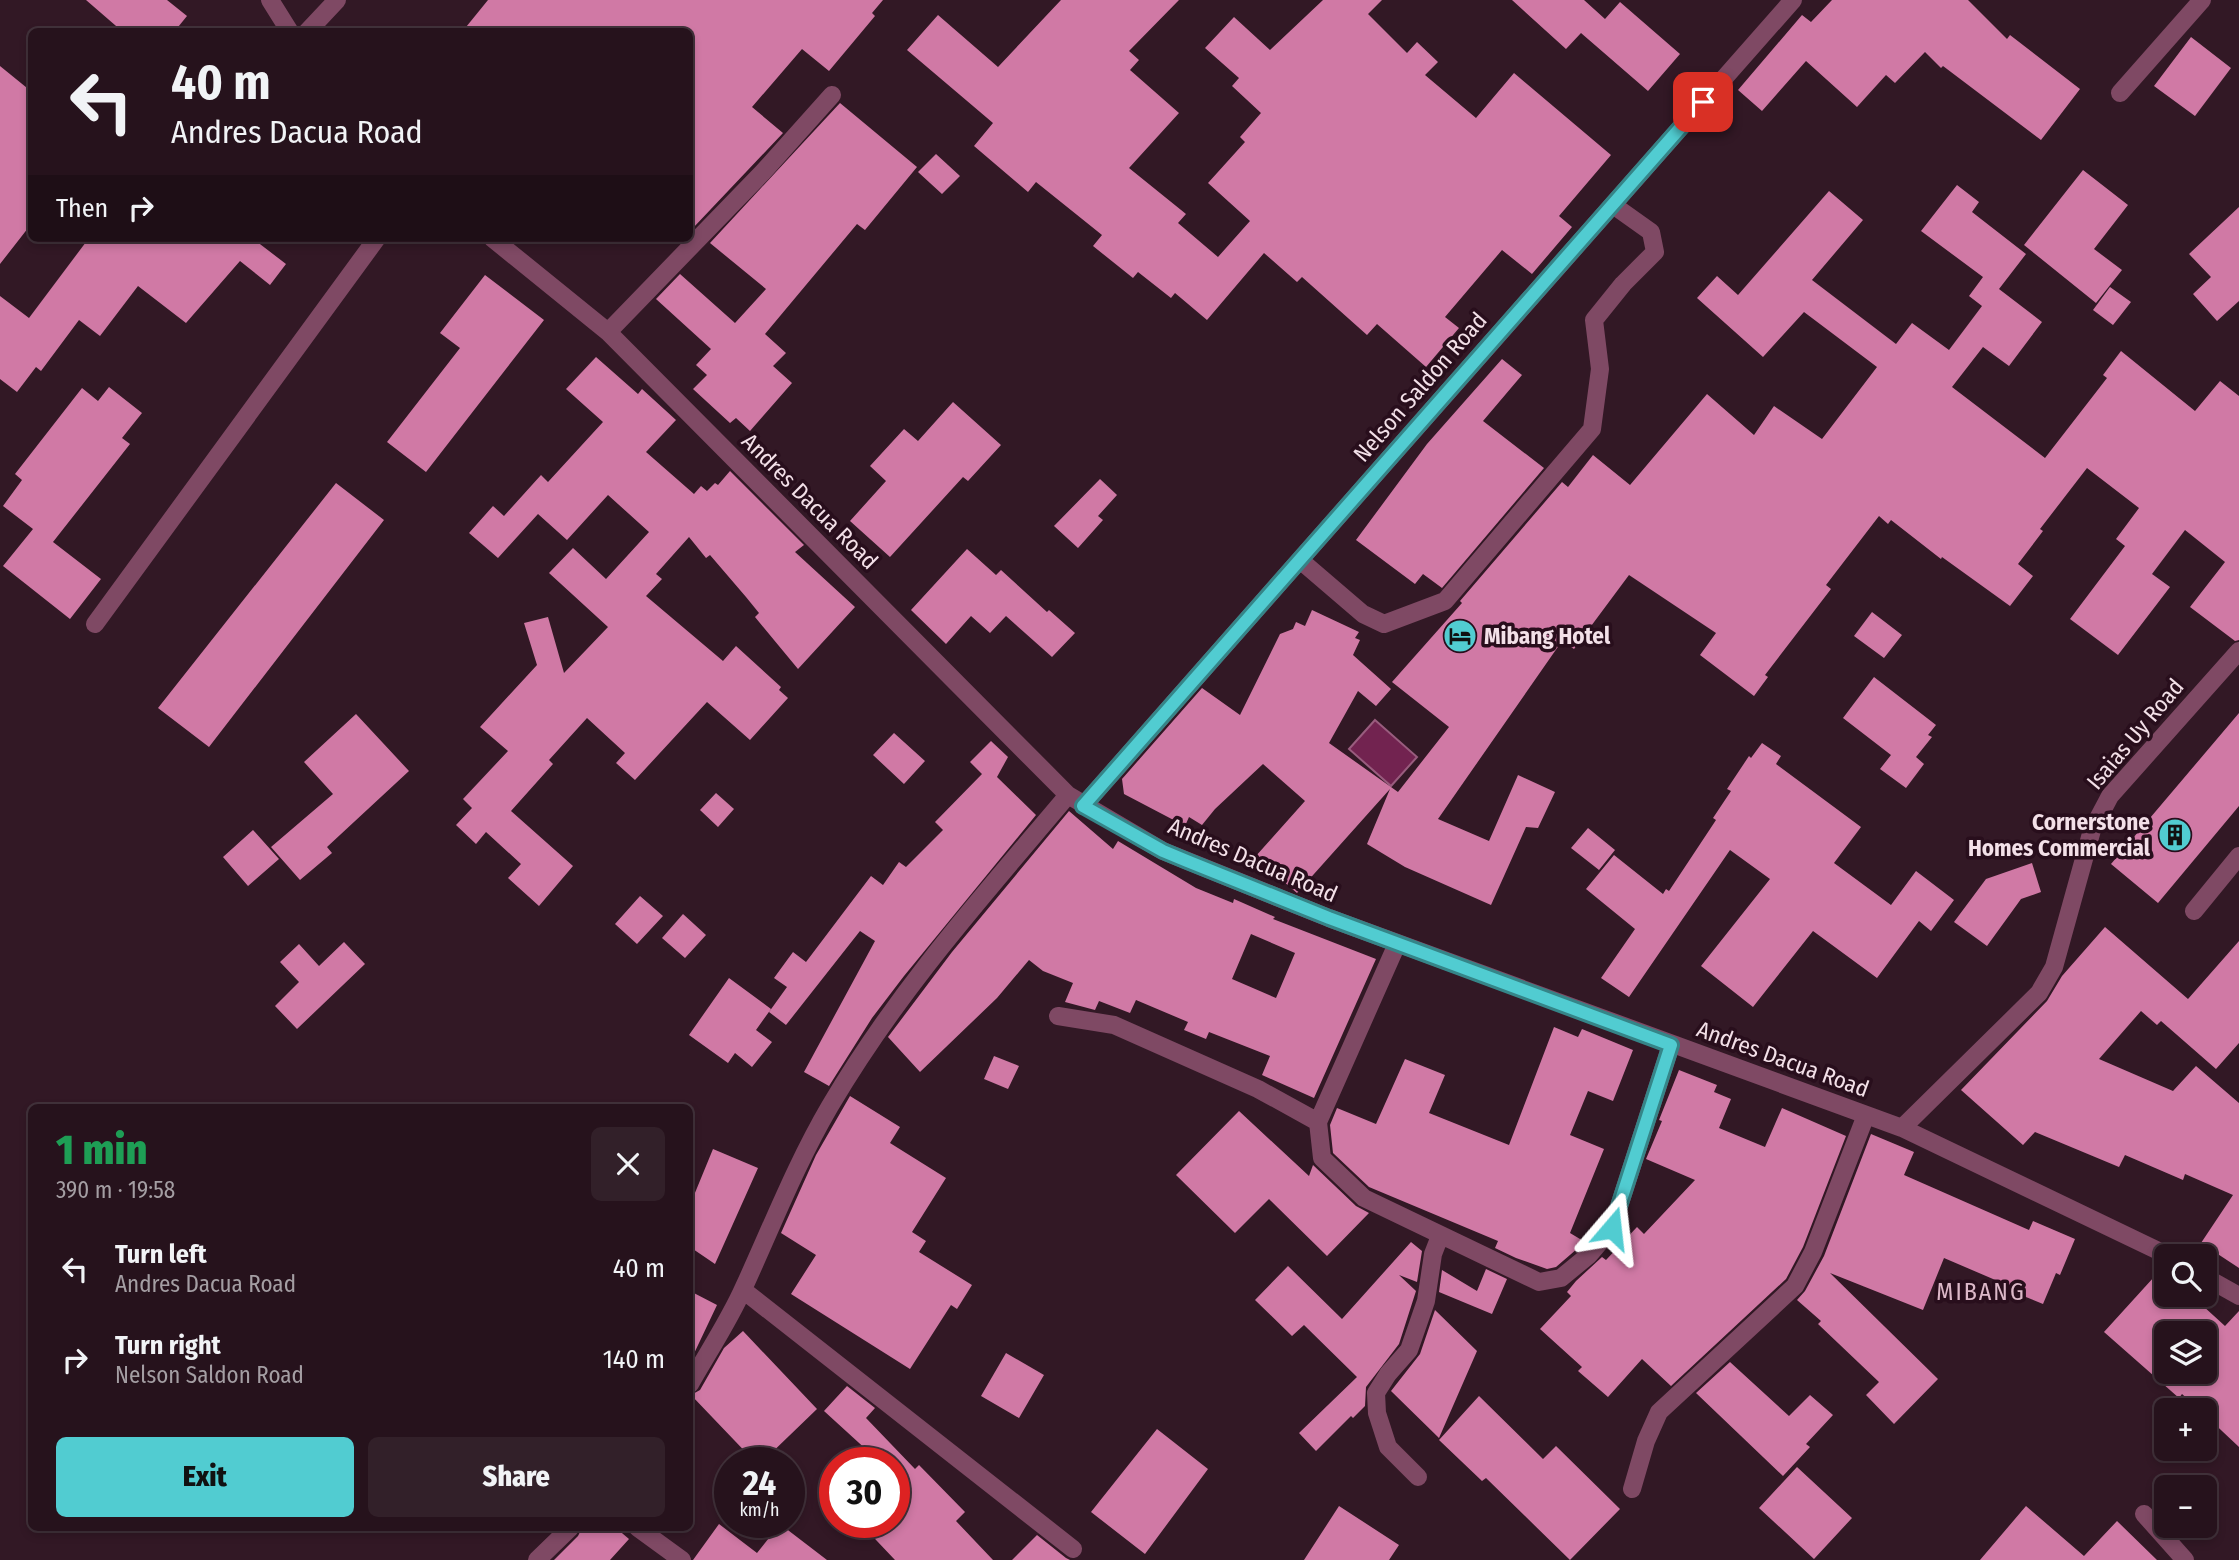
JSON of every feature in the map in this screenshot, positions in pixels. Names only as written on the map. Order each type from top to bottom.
[{"type":"street","points":[[270,0],[288,28]]},
{"type":"street","points":[[311,28],[337,0]]},
{"type":"street","name":"Nelson Saldon Road","points":[[1083,806],[1793,0]]},
{"type":"street","points":[[2120,93],[2202,0]]},
{"type":"street","points":[[608,332],[763,172],[832,95]]},
{"type":"street","points":[[1300,560],[1363,614],[1384,624],[1445,601],[1468,575],[1592,429],[1600,369],[1594,320],[1623,284],[1655,252],[1651,232],[1613,205]]},
{"type":"street","points":[[95,624],[374,242]]},
{"type":"street","name":"Andres Dacua Road","points":[[497,242],[608,332],[1068,795],[1083,806],[1163,851],[1397,944],[1902,1128],[2154,1249]]},
{"type":"street","name":"Isaias Uy Road","points":[[1902,1128],[2039,993],[2054,967],[2092,830],[2110,796],[2239,651]]},
{"type":"street","points":[[693,1379],[743,1290],[806,1150],[830,1106],[893,1006],[938,947],[1068,795]]},
{"type":"street","points":[[2194,911],[2239,856]]},
{"type":"street","points":[[1397,944],[1318,1122],[1322,1158],[1364,1198],[1539,1282],[1561,1278],[1589,1255],[1612,1228],[1671,1045]]},
{"type":"street","points":[[1058,1016],[1114,1025],[1258,1089],[1318,1122]]},
{"type":"street","points":[[1632,1489],[1646,1441],[1660,1412],[1796,1286],[1818,1240],[1866,1115]]},
{"type":"street","points":[[1418,1477],[1388,1447],[1377,1413],[1376,1393],[1409,1350],[1426,1301],[1433,1254],[1440,1236]]},
{"type":"street","points":[[2217,1284],[2239,1296]]},
{"type":"street","points":[[743,1290],[1073,1549]]},
{"type":"street","points":[[2144,1514],[2185,1560]]},
{"type":"street","points":[[537,1560],[567,1531]]},
{"type":"street","points":[[643,1531],[682,1560]]},
{"type":"shaded area","points":[[1375,720],[1417,757],[1391,786],[1349,749]]},
{"type":"building","points":[[86,0],[167,0],[187,16],[177,28],[118,28]]},
{"type":"building","points":[[488,0],[883,0],[872,13],[875,16],[829,71],[802,49],[752,107],[783,133],[693,228],[693,28],[465,28]]},
{"type":"building","points":[[1061,0],[1179,0],[1129,51],[1139,60],[1130,70],[1179,113],[1129,168],[1186,214],[1178,223],[1218,257],[1250,221],[1208,183],[1245,142],[1240,137],[1261,113],[1232,86],[1239,78],[1205,48],[1234,17],[1270,50],[1323,0],[1382,0],[1368,14],[1407,53],[1417,42],[1438,62],[1425,75],[1476,118],[1514,73],[1611,155],[1559,216],[1572,227],[1532,274],[1502,250],[1445,317],[1459,328],[1426,367],[1377,324],[1367,335],[1302,277],[1297,282],[1264,253],[1207,320],[1175,293],[1171,298],[1138,272],[1133,278],[1093,246],[1102,235],[1036,182],[1028,192],[974,146],[993,123],[907,50],[938,15],[998,67]]},
{"type":"building","points":[[1512,0],[1584,0],[1605,19],[1620,2],[1680,54],[1648,91],[1581,33],[1566,49]]},
{"type":"building","points":[[1832,0],[1968,0],[2007,39],[2010,35],[2080,89],[2041,140],[1943,66],[1941,68],[1925,52],[1895,83],[1886,75],[1857,107],[1806,61],[1762,111],[1738,90],[1802,15],[1811,22]]},
{"type":"building","points":[[2191,37],[2231,68],[2195,116],[2154,86]]},
{"type":"building","points":[[0,66],[28,89],[28,228],[0,264]]},
{"type":"building","points":[[840,103],[917,167],[865,230],[857,224],[765,334],[786,353],[773,366],[792,383],[750,431],[736,418],[730,423],[693,389],[707,375],[696,365],[711,349],[656,299],[680,274],[735,323],[766,289],[710,243]]},
{"type":"building","points":[[936,154],[960,176],[942,194],[918,172]]},
{"type":"building","points":[[2083,170],[2128,205],[2094,249],[2122,270],[2096,303],[2024,245]]},
{"type":"building","points":[[1957,185],[1979,202],[1972,212],[2026,254],[1999,289],[2042,322],[2009,366],[1983,347],[1952,387],[2045,458],[2107,378],[2103,375],[2121,351],[2195,411],[2220,381],[2239,396],[2239,640],[2235,641],[2190,607],[2225,562],[2185,530],[2152,574],[2170,587],[2118,655],[2070,619],[2125,546],[2116,539],[2139,508],[2087,468],[2040,529],[2043,531],[2018,564],[2033,576],[2010,606],[1942,557],[1941,559],[1891,520],[1888,524],[1879,516],[1826,585],[1831,589],[1765,675],[1768,677],[1754,696],[1700,655],[1716,633],[1629,575],[1574,649],[1562,641],[1438,819],[1489,841],[1518,775],[1555,792],[1538,828],[1526,827],[1491,905],[1405,867],[1367,844],[1390,789],[1297,893],[1255,857],[1305,801],[1263,764],[1215,809],[1202,825],[1189,817],[1185,826],[1124,794],[1122,779],[1202,688],[1240,715],[1280,634],[1293,629],[1296,622],[1305,626],[1312,610],[1359,632],[1355,638],[1360,640],[1353,655],[1391,689],[1376,706],[1358,691],[1329,743],[1398,792],[1449,727],[1392,682],[1462,603],[1460,601],[1562,482],[1568,487],[1593,455],[1630,485],[1707,394],[1754,435],[1774,406],[1822,439],[1877,367],[1804,312],[1763,357],[1697,298],[1717,276],[1738,295],[1829,191],[1863,220],[1812,280],[1896,344],[1912,323],[1949,350],[1982,306],[1969,296],[1983,277],[1921,231]]},
{"type":"building","points":[[2239,207],[2239,301],[2217,321],[2193,294],[2211,277],[2189,254]]},
{"type":"building","points":[[86,242],[257,242],[286,264],[270,285],[240,261],[186,323],[138,286],[100,336],[79,320],[41,371],[36,367],[17,392],[0,379],[0,296],[29,318]]},
{"type":"building","points":[[485,275],[544,320],[426,472],[387,442],[460,348],[440,333]]},
{"type":"building","points":[[2110,287],[2131,302],[2113,325],[2093,310]]},
{"type":"building","points":[[596,357],[638,394],[642,389],[676,420],[646,452],[694,494],[701,486],[707,491],[715,483],[718,485],[730,471],[804,545],[795,552],[855,607],[798,669],[755,617],[759,613],[746,597],[710,555],[706,558],[689,537],[656,574],[662,579],[646,596],[723,661],[736,646],[781,687],[779,690],[788,698],[750,740],[707,702],[635,780],[616,763],[625,753],[587,718],[549,760],[553,764],[511,811],[573,866],[539,906],[508,878],[521,864],[486,832],[476,844],[456,825],[472,808],[463,799],[508,751],[480,727],[537,665],[524,623],[548,617],[564,673],[608,627],[549,573],[573,548],[606,579],[649,532],[608,495],[567,540],[538,514],[498,558],[469,533],[493,506],[504,516],[541,475],[548,482],[603,422],[566,389]]},
{"type":"building","points":[[1502,359],[1522,375],[1483,421],[1544,468],[1442,588],[1423,574],[1415,584],[1356,540],[1427,444]]},
{"type":"building","points":[[109,387],[142,413],[122,438],[130,444],[53,542],[101,579],[70,619],[3,566],[33,529],[3,506],[22,480],[15,474],[82,388],[98,401]]},
{"type":"building","points":[[953,402],[1001,445],[968,481],[963,477],[890,557],[850,521],[886,481],[870,466],[904,429],[918,441]]},
{"type":"building","points":[[1100,479],[1117,495],[1098,516],[1103,520],[1078,548],[1054,526]]},
{"type":"building","points":[[336,483],[384,520],[209,747],[158,708]]},
{"type":"building","points":[[967,549],[996,575],[1001,570],[1047,612],[1049,610],[1075,633],[1052,657],[1006,616],[990,633],[971,616],[946,644],[911,610]]},
{"type":"building","points":[[1872,612],[1902,635],[1884,658],[1854,636]]},
{"type":"building","points":[[1874,677],[1936,725],[1928,735],[1932,737],[1916,757],[1924,764],[1906,788],[1880,769],[1891,755],[1843,718]]},
{"type":"building","name":"Cornerstone Homes Commercial","points":[[2239,713],[2239,806],[2158,903],[2111,864]]},
{"type":"building","points":[[356,714],[409,771],[327,847],[332,853],[300,880],[271,847],[333,794],[304,762]]},
{"type":"building","points":[[894,733],[925,761],[904,784],[873,755]]},
{"type":"building","points":[[991,741],[1008,757],[997,777],[1036,815],[904,976],[872,1018],[829,1086],[804,1072],[875,941],[860,931],[786,1025],[769,1012],[787,987],[774,978],[793,952],[806,962],[871,876],[883,885],[899,862],[906,867],[943,830],[935,822],[982,774],[970,762]]},
{"type":"building","points":[[1762,743],[1781,756],[1776,764],[1861,827],[1834,863],[1891,905],[1916,871],[1954,900],[1931,931],[1919,921],[1877,978],[1813,931],[1753,1007],[1701,966],[1770,879],[1730,850],[1629,997],[1601,978],[1635,929],[1586,889],[1614,855],[1663,894],[1666,889],[1669,891],[1716,820],[1713,818],[1731,791],[1727,789],[1749,756],[1751,758]]},
{"type":"building","points":[[716,793],[734,809],[718,827],[700,810]]},
{"type":"building","points":[[1069,811],[1113,849],[1118,841],[1196,888],[1233,903],[1234,899],[1275,917],[1273,919],[1376,959],[1314,1098],[1262,1075],[1270,1056],[1209,1032],[1206,1039],[1184,1030],[1188,1022],[1136,1000],[1130,1013],[1099,1001],[1095,1010],[1065,1002],[1073,983],[1043,971],[1029,960],[997,998],[920,1072],[888,1037],[952,952]],"holes":[[[1251,934],[1295,953],[1276,998],[1232,979]]]},
{"type":"building","points":[[1588,828],[1615,850],[1599,870],[1571,848]]},
{"type":"building","points":[[253,830],[279,859],[248,886],[223,857]]},
{"type":"building","points":[[2032,863],[2041,892],[2021,899],[1987,946],[1954,922],[1986,879]]},
{"type":"building","points":[[640,896],[663,916],[637,944],[615,924]]},
{"type":"building","points":[[683,914],[706,935],[685,958],[662,938]]},
{"type":"building","points":[[2105,927],[2188,999],[2239,941],[2239,1043],[2216,1069],[2161,1021],[2157,1025],[2141,1011],[2099,1059],[2173,1091],[2196,1066],[2239,1103],[2239,1268],[2217,1254],[2217,1244],[2201,1243],[2233,1195],[2185,1174],[2183,1180],[2125,1155],[2119,1167],[2035,1132],[2023,1145],[1961,1090],[2047,1001],[2062,976]]},
{"type":"building","points":[[344,942],[365,964],[297,1029],[275,1006],[299,982],[280,962],[299,944],[319,966]]},
{"type":"building","points":[[729,978],[771,1009],[756,1030],[772,1042],[752,1067],[735,1053],[728,1063],[689,1035]]},
{"type":"building","points":[[1554,1027],[1578,1037],[1582,1029],[1633,1050],[1613,1101],[1588,1091],[1570,1135],[1604,1149],[1570,1233],[1585,1242],[1556,1267],[1547,1269],[1516,1258],[1495,1248],[1498,1241],[1369,1187],[1333,1153],[1330,1125],[1337,1108],[1376,1124],[1405,1059],[1445,1075],[1429,1113],[1509,1145]]},
{"type":"building","points":[[994,1056],[1019,1066],[1008,1089],[984,1079]]},
{"type":"building","points":[[1679,1070],[1717,1085],[1714,1092],[1731,1099],[1719,1128],[1765,1147],[1782,1108],[1846,1136],[1803,1247],[1786,1279],[1671,1386],[1642,1359],[1608,1397],[1578,1371],[1582,1367],[1540,1329],[1571,1296],[1567,1292],[1576,1281],[1602,1257],[1606,1260],[1637,1227],[1644,1234],[1695,1180],[1646,1159]]},
{"type":"building","points":[[850,1096],[900,1127],[890,1143],[946,1178],[912,1232],[926,1241],[919,1252],[972,1285],[957,1309],[951,1305],[910,1369],[791,1294],[816,1255],[781,1233],[816,1155]]},
{"type":"building","points":[[1239,1111],[1309,1176],[1313,1165],[1356,1206],[1369,1213],[1327,1256],[1269,1199],[1235,1233],[1176,1175]]},
{"type":"building","points":[[1871,1134],[1914,1152],[1904,1175],[2029,1230],[2033,1221],[2075,1239],[2060,1275],[2056,1273],[2043,1304],[1944,1258],[1923,1310],[1830,1273],[1938,1379],[1894,1424],[1866,1395],[1879,1382],[1818,1324],[1821,1321],[1797,1300],[1805,1291],[1824,1256]]},
{"type":"building","points":[[713,1149],[758,1168],[715,1264],[693,1249],[693,1198]]},
{"type":"building","points":[[1411,1242],[1422,1251],[1417,1282],[1399,1275],[1416,1291],[1399,1344],[1366,1387],[1365,1406],[1353,1418],[1351,1416],[1316,1451],[1299,1433],[1357,1377],[1304,1325],[1292,1336],[1255,1300],[1288,1266],[1342,1319]]},
{"type":"building","points":[[1486,1269],[1507,1279],[1492,1314],[1439,1292],[1442,1270],[1477,1291]]},
{"type":"building","points":[[2154,1277],[2154,1307],[2204,1307],[2225,1326],[2239,1311],[2239,1447],[2217,1426],[2217,1398],[2186,1398],[2182,1394],[2179,1398],[2163,1384],[2217,1384],[2217,1321],[2154,1321],[2154,1376],[2104,1332]]},
{"type":"building","points":[[693,1293],[717,1305],[693,1356]]},
{"type":"building","points":[[1435,1310],[1477,1351],[1439,1438],[1391,1391],[1420,1354]]},
{"type":"building","points":[[743,1331],[817,1409],[778,1447],[741,1447],[693,1397],[693,1394],[700,1390],[724,1348]]},
{"type":"building","points":[[1006,1353],[1044,1375],[1019,1418],[981,1396]]},
{"type":"building","points":[[1730,1362],[1789,1416],[1810,1395],[1833,1415],[1806,1444],[1810,1447],[1783,1476],[1696,1393]]},
{"type":"building","points":[[847,1386],[875,1408],[866,1418],[894,1447],[863,1447],[824,1411]]},
{"type":"building","points":[[1479,1396],[1543,1459],[1556,1446],[1620,1509],[1570,1560],[1486,1478],[1482,1481],[1439,1440]]},
{"type":"building","points":[[1157,1429],[1208,1469],[1145,1554],[1091,1512]]},
{"type":"building","points":[[910,1464],[915,1469],[919,1465],[965,1512],[956,1521],[993,1560],[895,1560],[874,1538],[910,1538]]},
{"type":"building","points":[[1797,1467],[1852,1518],[1814,1559],[1759,1508]]},
{"type":"building","points":[[1339,1506],[1399,1545],[1389,1560],[1304,1560]]},
{"type":"building","points":[[2026,1506],[2084,1556],[2117,1521],[2157,1560],[1980,1560]]},
{"type":"building","points":[[580,1531],[620,1531],[629,1539],[610,1560],[554,1560]]},
{"type":"building","points":[[714,1531],[714,1538],[737,1538],[757,1553],[769,1538],[798,1538],[827,1560],[693,1560]]},
{"type":"building","points":[[1037,1535],[1066,1558],[1070,1560],[1012,1560]]},
{"type":"place","name":"Mibang Hotel","points":[[1460,636]]},
{"type":"place","name":"Cornerstone Homes Commercial","points":[[2175,835]]},
{"type":"district","name":"MIBANG","points":[[1981,1292]]},
{"type":"route","points":[[1612,1228],[1671,1045],[1329,918],[1187,861],[1163,851],[1083,806],[1703,102]]}]
